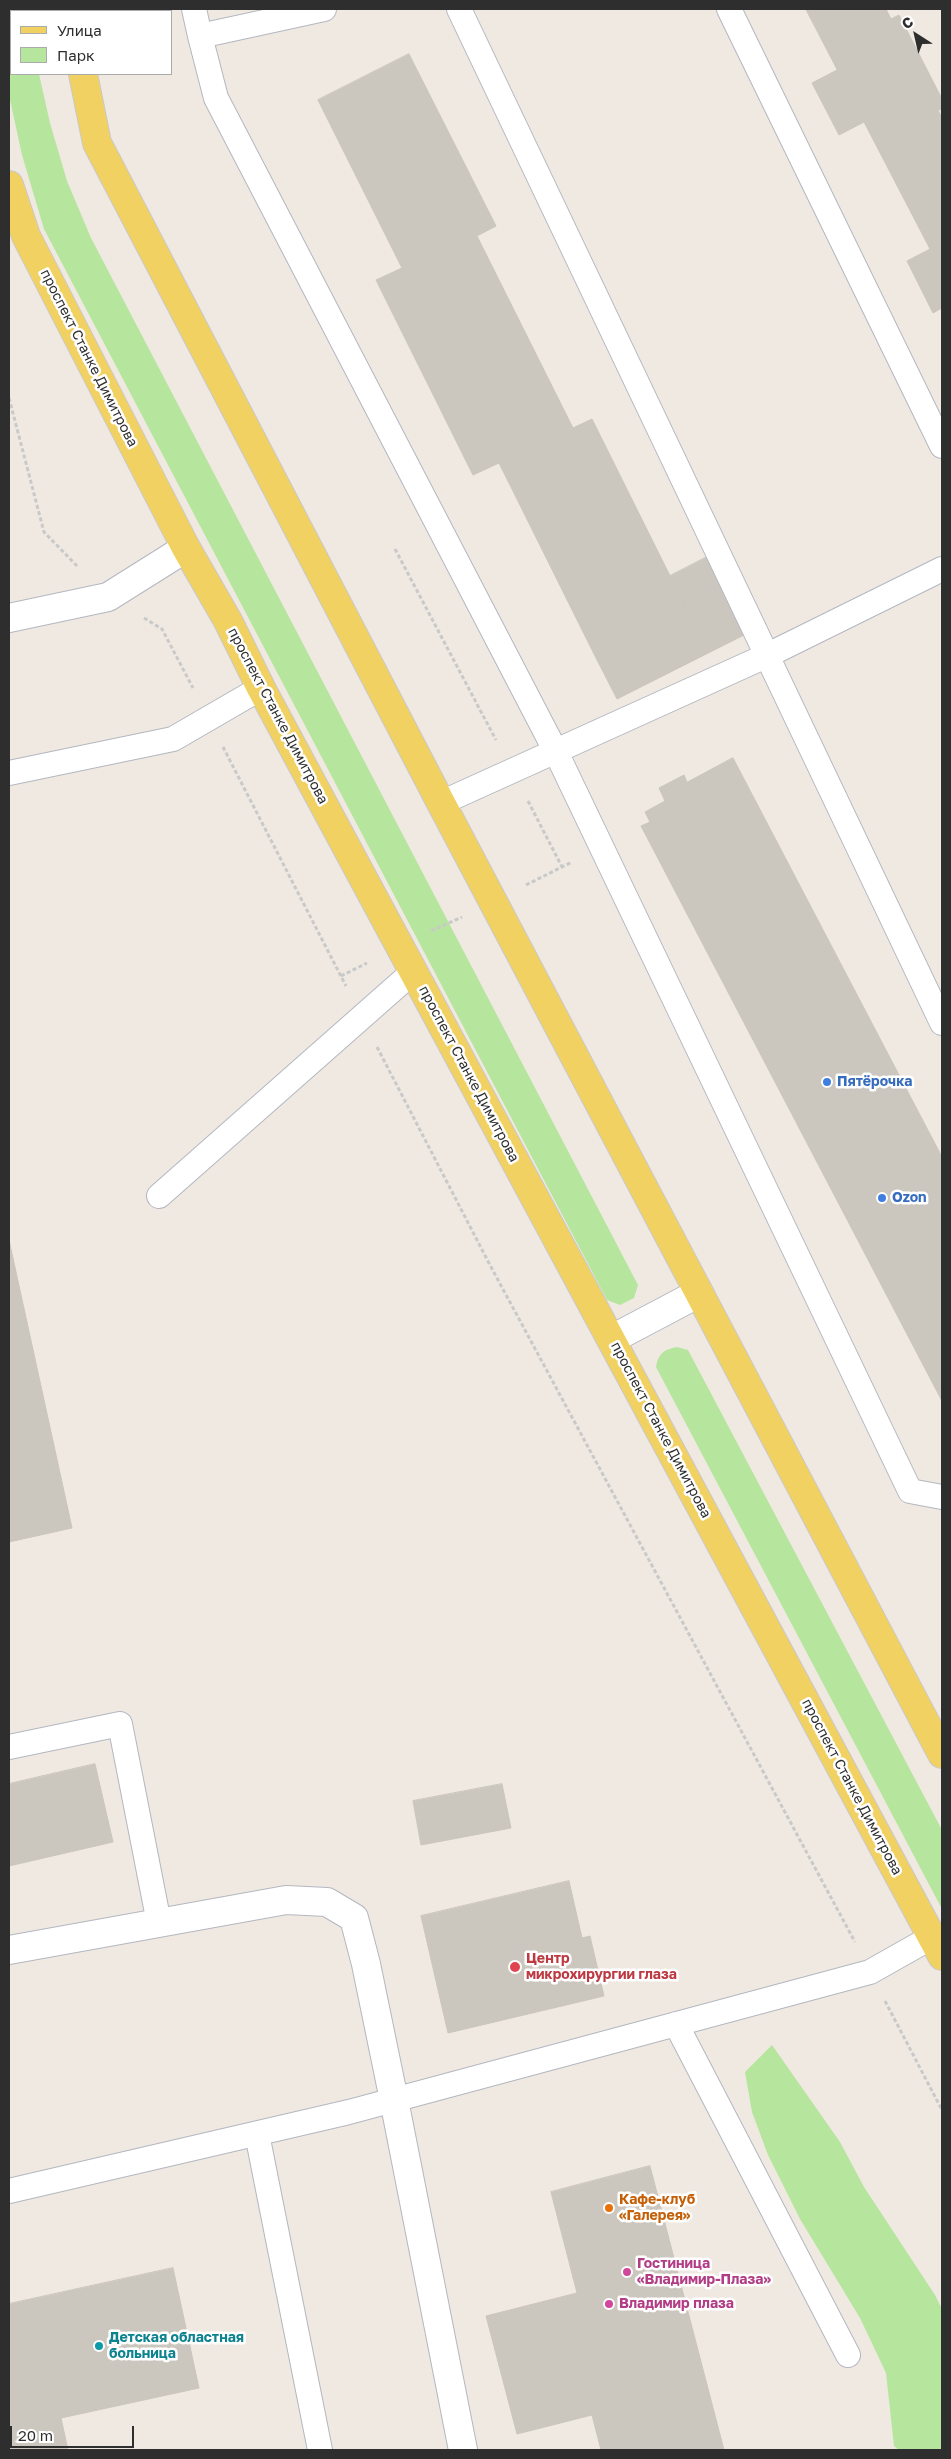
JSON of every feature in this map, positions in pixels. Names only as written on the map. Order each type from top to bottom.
[{"type":"main road","points":[[82,75],[97,144],[441,804],[942,1754]]},
{"type":"main road","name":"проспект Станке Димитрова","points":[[9,185],[26,236],[186,548],[228,621],[261,688],[937,1946]]},
{"type":"street","points":[[9,618],[108,597],[186,548]]},
{"type":"street","points":[[612,1340],[699,1293]]},
{"type":"street","points":[[9,1950],[286,1900],[328,1902],[354,1918],[366,1964],[394,2100],[463,2450]]},
{"type":"lane","points":[[194,9],[216,98],[556,752],[910,1491],[942,1497]]},
{"type":"lane","points":[[200,36],[324,9]]},
{"type":"lane","points":[[459,9],[942,1023]]},
{"type":"lane","points":[[728,9],[942,446]]},
{"type":"lane","points":[[441,804],[768,655],[942,568]]},
{"type":"lane","points":[[9,773],[173,739],[261,688]]},
{"type":"lane","points":[[159,1196],[414,971]]},
{"type":"lane","points":[[9,1747],[120,1724],[159,1923]]},
{"type":"lane","points":[[9,2191],[258,2134],[394,2100],[870,1972],[937,1946]]},
{"type":"lane","points":[[676,2024],[848,2355]]},
{"type":"lane","points":[[258,2134],[320,2450]]},
{"type":"path","points":[[9,398],[44,532],[108,597],[162,629],[491,1268],[870,1972],[942,2110]]},
{"type":"path","points":[[395,550],[562,867]]},
{"type":"green space","points":[[9,9],[25,9],[10,10],[10,75],[39,75],[50,123],[67,181],[91,238],[638,1285],[634,1298],[620,1305],[607,1300],[44,229],[22,155],[9,95]]},
{"type":"green space","points":[[677,1347],[688,1350],[942,1830],[942,1909],[656,1367],[662,1353]]},
{"type":"green space","points":[[772,2045],[840,2142],[864,2187],[935,2295],[942,2309],[942,2450],[899,2450],[894,2446],[886,2373],[860,2318],[800,2219],[768,2155],[752,2112],[745,2072]]},
{"type":"building","points":[[806,9],[886,9],[891,19],[899,15],[942,99],[942,109],[938,110],[942,118],[942,308],[933,313],[907,261],[930,249],[864,122],[839,135],[812,83],[837,70]]},
{"type":"building","points":[[409,54],[496,226],[477,236],[573,428],[592,419],[687,610],[595,656],[499,463],[473,475],[376,280],[402,268],[318,100]]},
{"type":"building","points":[[707,557],[746,634],[617,699],[595,656],[687,610],[670,576]]},
{"type":"building","points":[[733,758],[942,1157],[942,1401],[641,826],[650,822],[645,812],[665,801],[659,788],[684,775],[687,782]]},
{"type":"building","points":[[9,1240],[72,1528],[9,1542]]},
{"type":"building","points":[[95,1764],[113,1842],[9,1866],[9,1784]]},
{"type":"building","points":[[502,1784],[511,1828],[421,1845],[413,1801]]},
{"type":"building","name":"Центр микрохирургии глаза","points":[[569,1881],[582,1938],[590,1936],[604,1996],[448,2033],[421,1916]]},
{"type":"building","name":"Владимир плаза","points":[[650,2166],[724,2450],[601,2450],[592,2415],[517,2434],[486,2316],[577,2293],[551,2192]]},
{"type":"building","name":"Детская областная больница","points":[[173,2268],[199,2388],[61,2418],[68,2450],[9,2450],[9,2304]]},
{"type":"place","name":"Пятёрочка","points":[[827,1082]]},
{"type":"place","name":"Ozon","points":[[882,1198]]},
{"type":"place","name":"Центр микрохирургии глаза","points":[[515,1967]]},
{"type":"place","name":"Кафе-клуб «Галерея»","points":[[609,2208]]},
{"type":"place","name":"Гостиница «Владимир-Плаза»","points":[[627,2272]]},
{"type":"place","name":"Владимир плаза","points":[[609,2304]]},
{"type":"place","name":"Детская областная больница","points":[[99,2346]]}]
